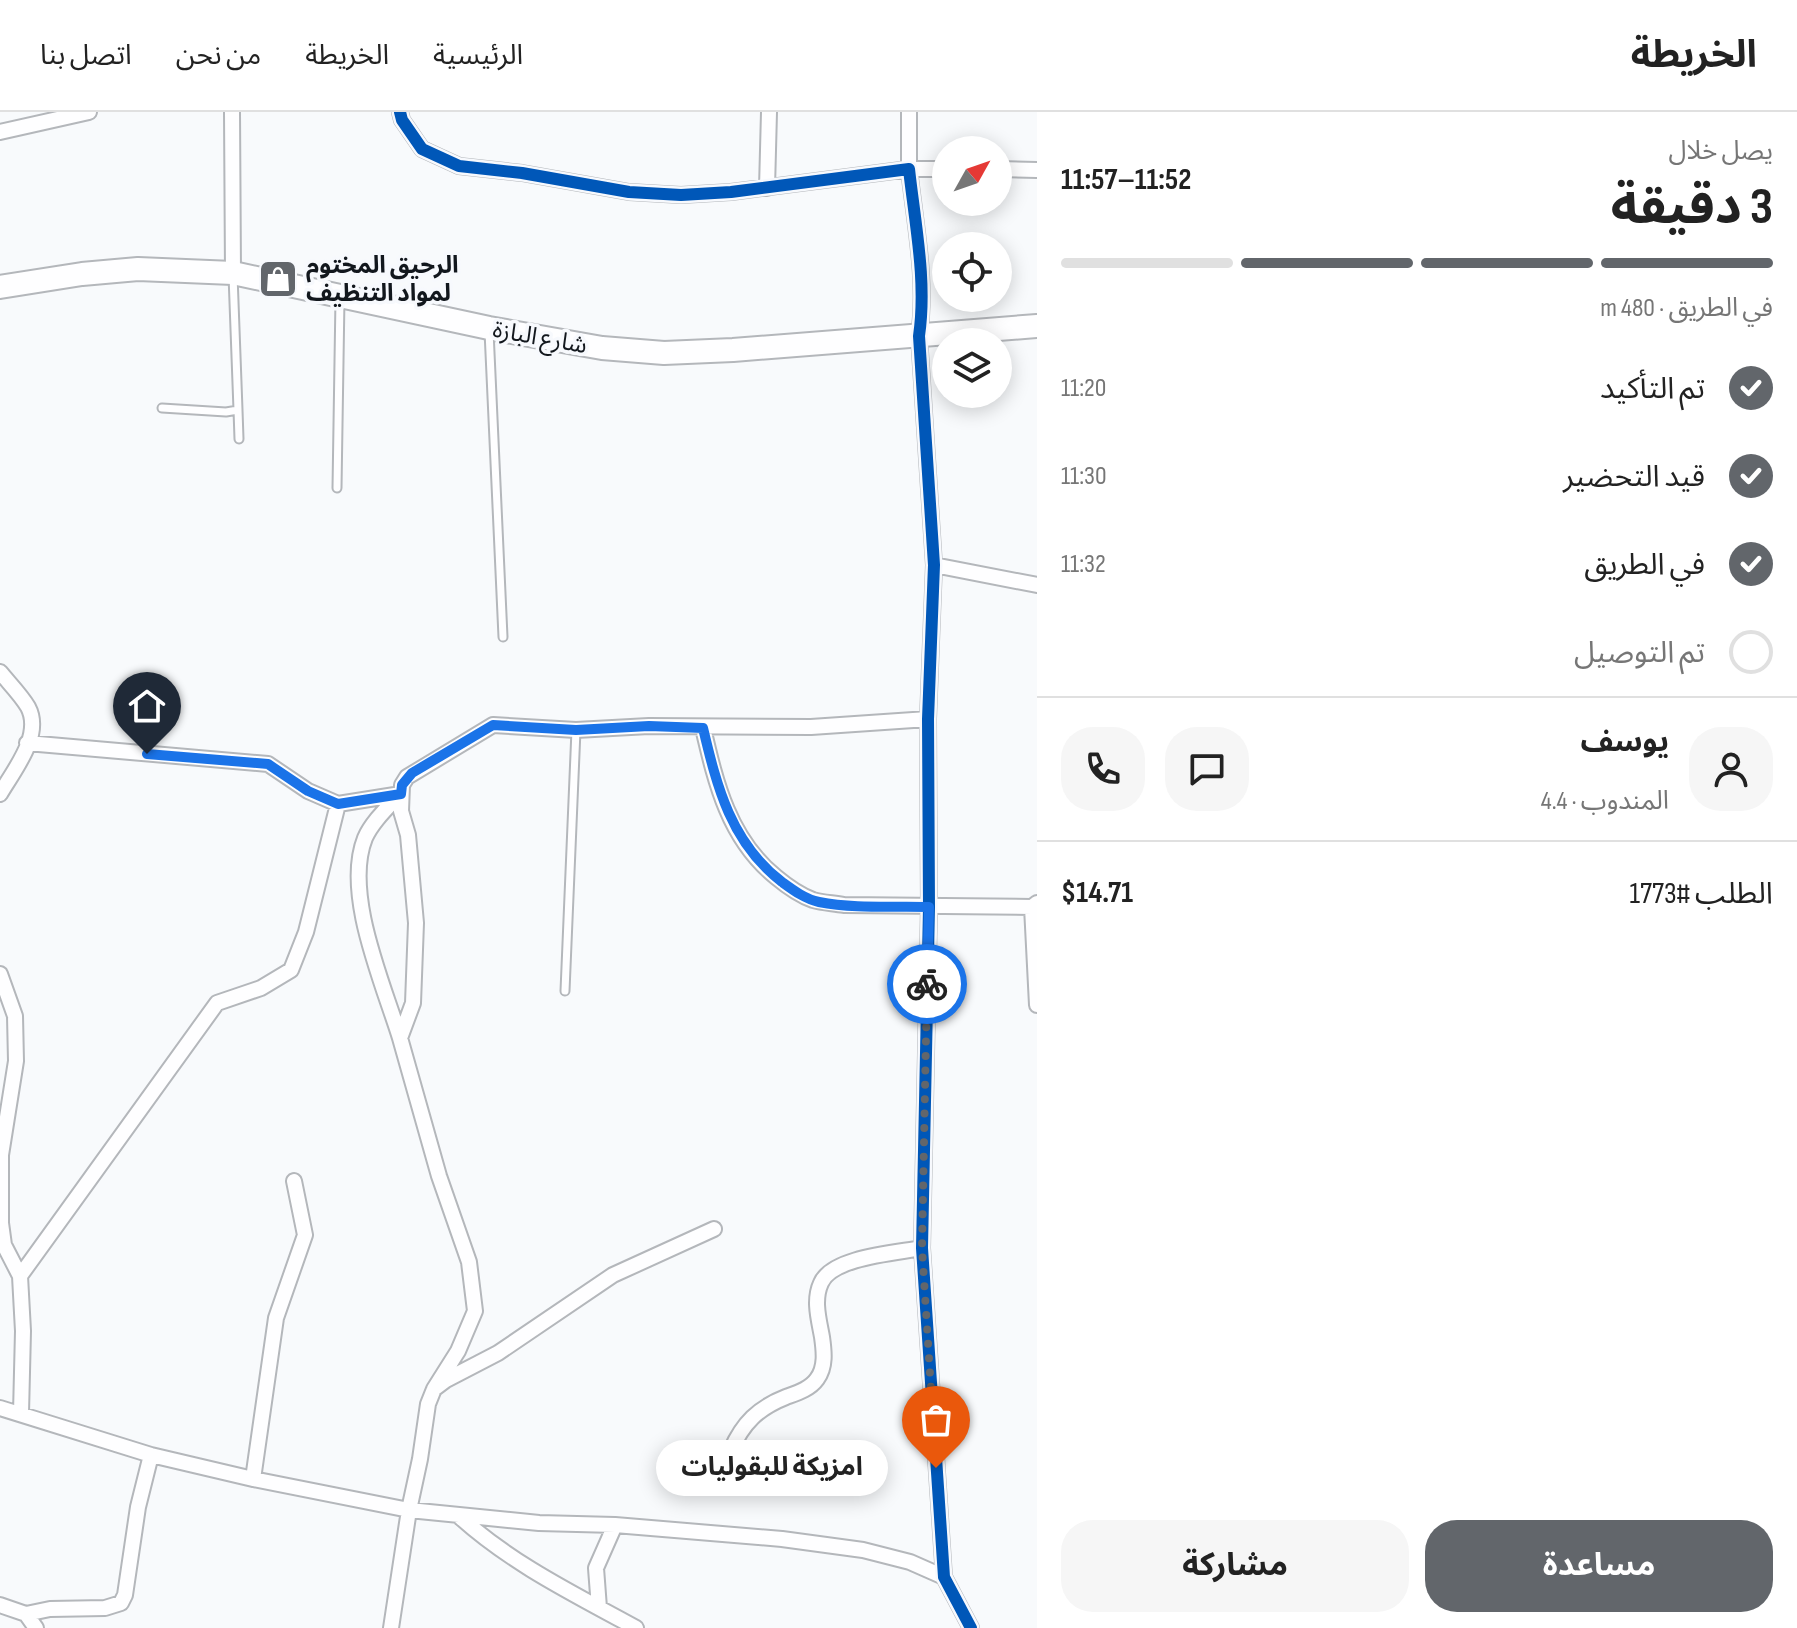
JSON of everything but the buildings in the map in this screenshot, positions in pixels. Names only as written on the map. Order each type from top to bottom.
[{"type":"main road","name":"شارع البازة","points":[[0,287],[138,269],[233,273],[489,328],[602,348],[664,353],[1037,326]]},
{"type":"street","points":[[0,132],[89,112]]},
{"type":"street","points":[[232,112],[233,273]]},
{"type":"street","points":[[400,112],[422,149],[459,166],[522,173],[629,192],[681,195],[932,169]]},
{"type":"street","points":[[767,188],[769,112]]},
{"type":"street","points":[[909,112],[909,169],[922,313],[919,336],[934,565],[928,719],[929,907],[922,1248],[944,1577],[971,1628]]},
{"type":"street","points":[[1012,169],[1037,170]]},
{"type":"street","points":[[934,565],[1037,585]]},
{"type":"street","points":[[0,672],[27,705],[33,731],[0,794]]},
{"type":"street","points":[[400,1038],[413,1003],[416,923],[408,835],[401,811],[402,785],[412,773],[460,746],[484,728],[504,725],[576,730],[649,726],[811,727],[928,719]]},
{"type":"street","points":[[703,728],[716,784],[734,827],[754,856],[798,894],[816,902],[929,907],[1034,905],[1037,1005]]},
{"type":"street","points":[[27,743],[268,764],[308,791],[338,804],[401,794]]},
{"type":"street","points":[[391,1628],[428,1404],[458,1351],[475,1311],[469,1262],[439,1176],[364,925],[358,881],[365,838],[382,813],[401,794]]},
{"type":"street","points":[[20,1276],[217,1003],[261,988],[291,970],[306,932],[338,804]]},
{"type":"street","points":[[0,974],[15,1016],[16,1061],[1,1155],[1,1223],[4,1245],[20,1276],[23,1331],[21,1413]]},
{"type":"street","points":[[253,1479],[276,1318],[305,1235],[294,1181]]},
{"type":"street","points":[[434,1389],[498,1353],[613,1275],[714,1229]]},
{"type":"street","points":[[731,1450],[747,1421],[762,1408],[804,1390],[815,1382],[822,1371],[824,1352],[817,1304],[820,1283],[829,1271],[844,1263],[922,1248]]},
{"type":"street","points":[[0,1408],[151,1455],[409,1510],[539,1523],[615,1525],[782,1539],[863,1550],[910,1562],[944,1577]]},
{"type":"street","points":[[0,1605],[26,1614],[50,1609],[105,1608],[121,1603],[125,1595],[138,1507],[151,1455]]},
{"type":"street","points":[[459,1516],[487,1542],[522,1565],[636,1628]]},
{"type":"street","points":[[599,1608],[596,1568],[615,1525]]},
{"type":"street","points":[[26,1614],[36,1628]]},
{"type":"lane","points":[[233,273],[239,439]]},
{"type":"lane","points":[[337,488],[340,296]]},
{"type":"lane","points":[[489,328],[503,637]]},
{"type":"lane","points":[[162,408],[238,410]]},
{"type":"lane","points":[[565,991],[576,730]]},
{"type":"cycle path","points":[[400,112],[422,149],[459,166],[522,173],[629,192],[681,195],[731,192],[909,169],[921,273],[919,336],[934,565],[928,719],[929,907],[922,1248],[944,1577],[971,1628]]},
{"type":"way so far","points":[[927,984],[922,1248],[936,1468]]},
{"type":"place","name":"الرحيق المختوم لمواد التنظيف","points":[[278,279]]},
{"type":"place","name":"امزيكة للبقوليات","points":[[936,1468]]},
{"type":"route","points":[[147,754],[268,764],[308,791],[338,804],[401,794],[402,785],[412,773],[493,725],[576,730],[649,726],[703,728],[716,784],[734,827],[754,856],[779,880],[816,902],[929,907],[927,984]]}]
